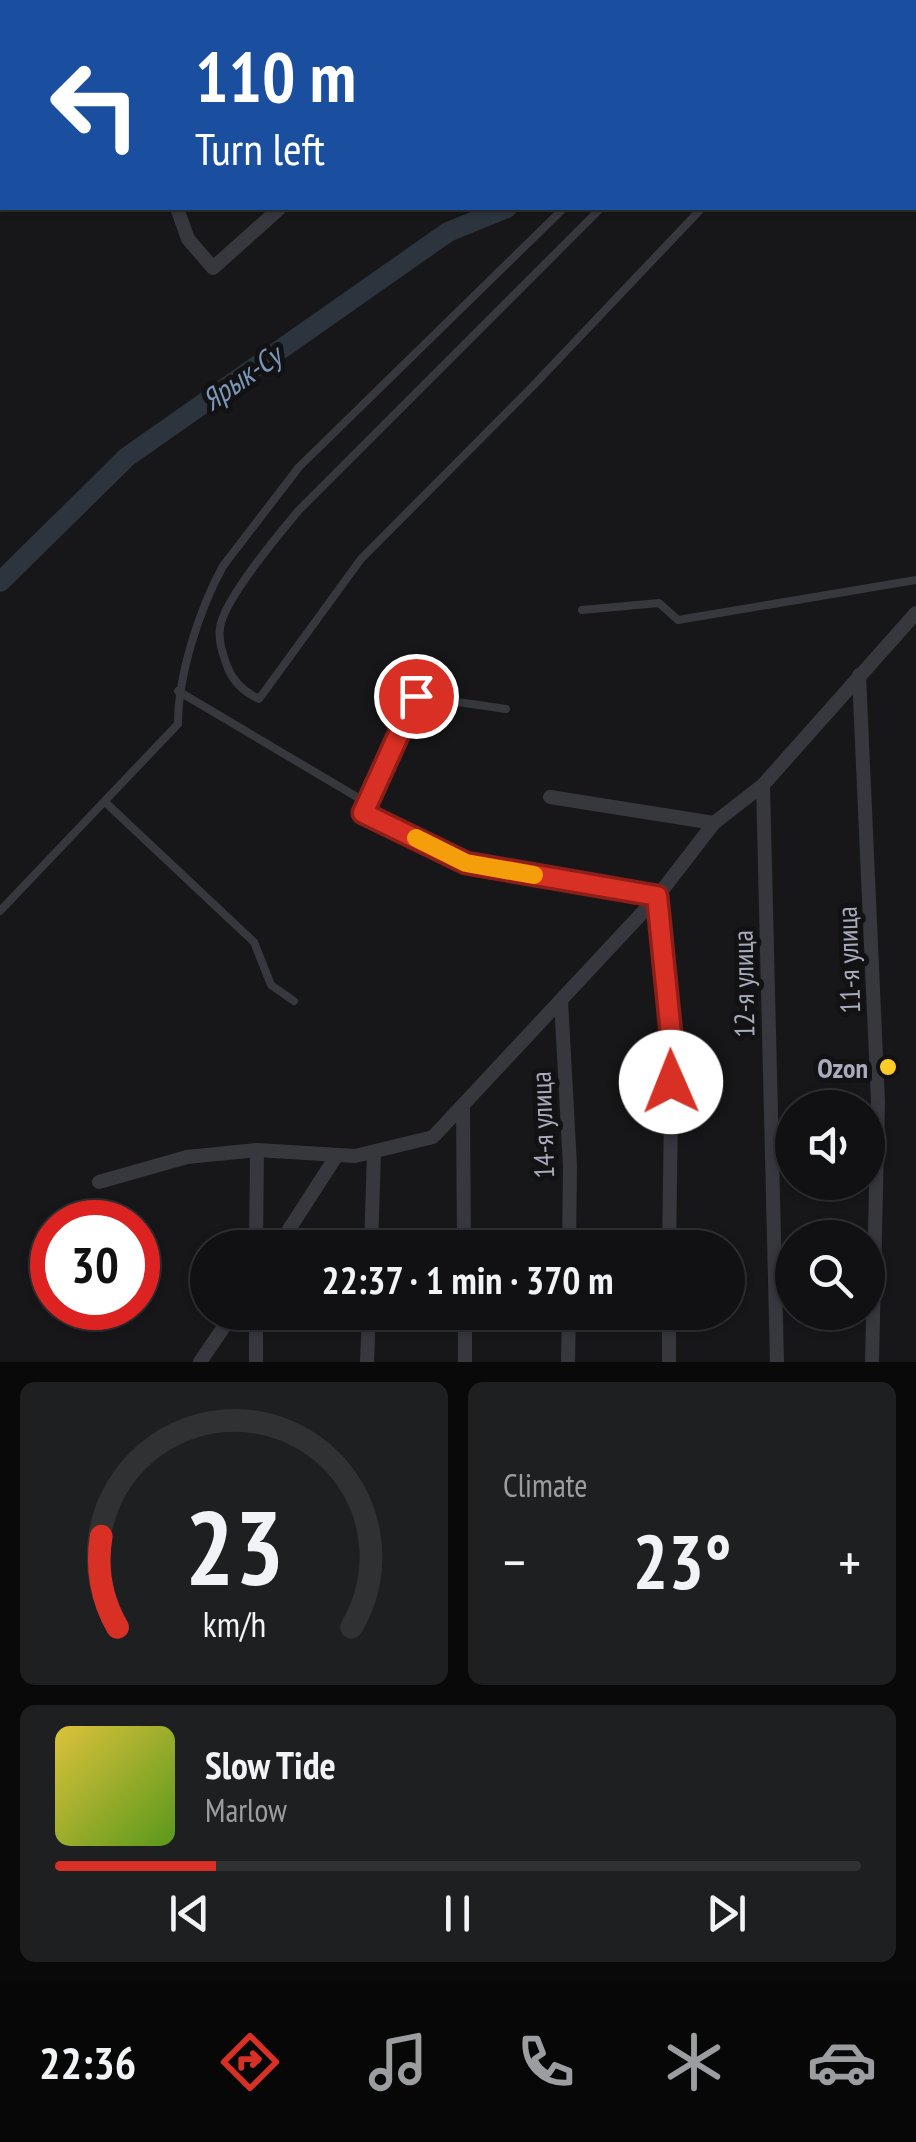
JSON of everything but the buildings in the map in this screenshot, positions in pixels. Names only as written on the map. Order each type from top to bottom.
[{"type":"street","points":[[178,210],[188,239],[214,268],[278,210]]},
{"type":"street","points":[[99,1182],[186,1157],[257,1150],[355,1156],[434,1137],[657,896],[714,823],[763,785],[916,613]]},
{"type":"street","name":"11-я улица","points":[[859,675],[878,1102],[872,1362]]},
{"type":"street","name":"12-я улица","points":[[763,785],[777,1362]]},
{"type":"street","points":[[550,797],[714,823]]},
{"type":"street","points":[[466,863],[657,896]]},
{"type":"street","points":[[657,896],[672,1044],[669,1230]]},
{"type":"street","name":"14-я улица","points":[[561,1000],[570,1166],[569,1230]]},
{"type":"street","points":[[463,1105],[464,1230]]},
{"type":"street","points":[[256,1230],[257,1150]]},
{"type":"street","points":[[372,1230],[374,1152]]},
{"type":"street","points":[[289,1230],[337,1155]]},
{"type":"street","points":[[200,1362],[222,1330]]},
{"type":"street","points":[[256,1330],[256,1362]]},
{"type":"street","points":[[367,1362],[368,1330]]},
{"type":"street","points":[[465,1330],[465,1362]]},
{"type":"street","points":[[568,1330],[568,1362]]},
{"type":"street","points":[[669,1330],[669,1362]]},
{"type":"lane","points":[[0,910],[178,724],[178,691],[218,575],[299,468],[562,210]]},
{"type":"lane","points":[[598,210],[299,510],[255,564],[220,624],[221,649],[230,675],[245,692],[259,699],[360,559],[531,388],[700,210]]},
{"type":"lane","points":[[582,610],[659,604],[678,620],[916,580]]},
{"type":"lane","points":[[178,691],[367,803]]},
{"type":"lane","points":[[466,863],[363,813],[416,696],[506,710]]},
{"type":"lane","points":[[105,802],[254,942],[271,985],[294,1001]]},
{"type":"waterway","name":"Ярык-Су","points":[[0,582],[127,457],[448,232],[502,210]]},
{"type":"slow traffic","points":[[416,838],[466,863],[534,875]]},
{"type":"place","name":"Ozon","points":[[888,1067]]},
{"type":"route","points":[[416,696],[363,813],[466,863],[657,896],[672,1044],[671,1082]]}]
